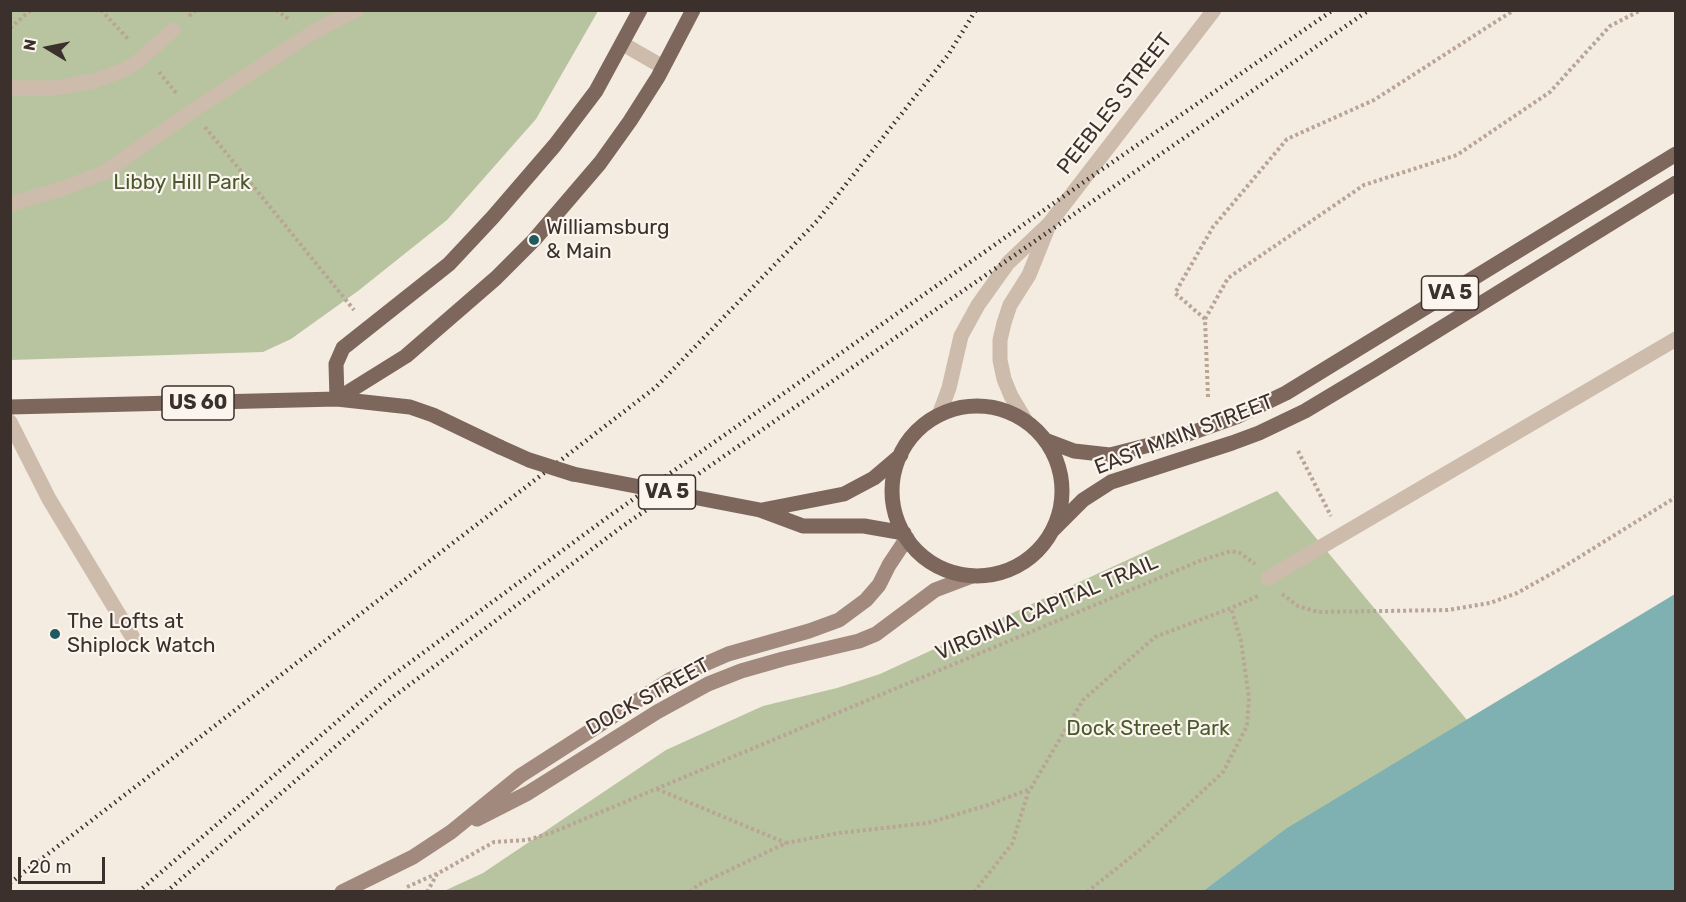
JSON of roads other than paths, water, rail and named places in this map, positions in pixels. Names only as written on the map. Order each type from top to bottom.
[{"type":"main road","points":[[337,399],[336,364],[343,348],[448,264],[493,217],[596,91],[640,10]]},
{"type":"main road","points":[[337,399],[406,356],[450,320],[519,255],[600,163],[630,121],[663,68],[693,10]]},
{"type":"main road","name":"EAST MAIN STREET","points":[[1045,440],[1088,454],[1122,453],[1177,438],[1244,413],[1286,393],[1676,154]]},
{"type":"main road","name":"EAST MAIN STREET","points":[[1053,530],[1083,500],[1112,482],[1232,443],[1305,411],[1676,183]]},
{"type":"main road","name":"US 60","points":[[10,407],[337,399]]},
{"type":"main road","name":"VA 5","points":[[337,399],[410,407],[529,460],[573,474],[760,510],[803,526],[848,525],[906,536],[926,558],[955,573],[972,576],[1001,572],[1028,560],[1053,530]]},
{"type":"main road","name":"VA 5","points":[[760,510],[844,494],[874,478],[901,455],[913,436],[929,421],[960,408],[983,406],[1005,411],[1026,421],[1045,440]]},
{"type":"main road","points":[[1045,440],[1055,456],[1061,474],[1062,493],[1053,530]]},
{"type":"main road","points":[[901,455],[893,486],[894,503],[897,519],[906,536]]},
{"type":"main road","name":"DOCK STREET","points":[[342,891],[413,857],[451,832],[520,776],[671,679],[728,654],[823,627],[846,615],[866,600],[879,585],[906,536]]},
{"type":"main road","name":"DOCK STREET","points":[[451,832],[528,793],[657,712],[708,684],[783,659],[859,641],[876,634],[935,590],[972,576]]},
{"type":"street","points":[[10,204],[61,189],[105,171],[315,31],[356,10]]},
{"type":"street","name":"PEEBLES STREET","points":[[939,415],[961,336],[978,305],[1008,263],[1049,224],[1214,10]]},
{"type":"street","points":[[10,88],[55,88],[94,81],[136,63],[173,30]]},
{"type":"street","points":[[623,44],[663,68]]},
{"type":"street","name":"PEEBLES STREET","points":[[1026,421],[1004,379],[1000,360],[1000,340],[1010,305],[1029,275],[1049,224]]},
{"type":"street","points":[[1272,583],[1341,535],[1676,339]]},
{"type":"street","points":[[10,422],[50,499],[133,638]]},
{"type":"water","points":[[1675,594],[1675,891],[1203,891],[1287,828]]},
{"type":"railway","points":[[10,883],[656,387],[817,221],[948,55],[976,10]]},
{"type":"railway","points":[[138,892],[382,683],[608,517],[1091,177],[1333,10]]},
{"type":"railway","points":[[166,892],[393,697],[623,526],[1369,10]]},
{"type":"place","name":"Williamsburg & Main","points":[[534,240]]},
{"type":"place","name":"The Lofts at Shiplock Watch","points":[[55,634]]},
{"type":"park label","name":"Libby Hill Park","points":[[182,183]]},
{"type":"park label","name":"Dock Street Park","points":[[1148,729]]}]
